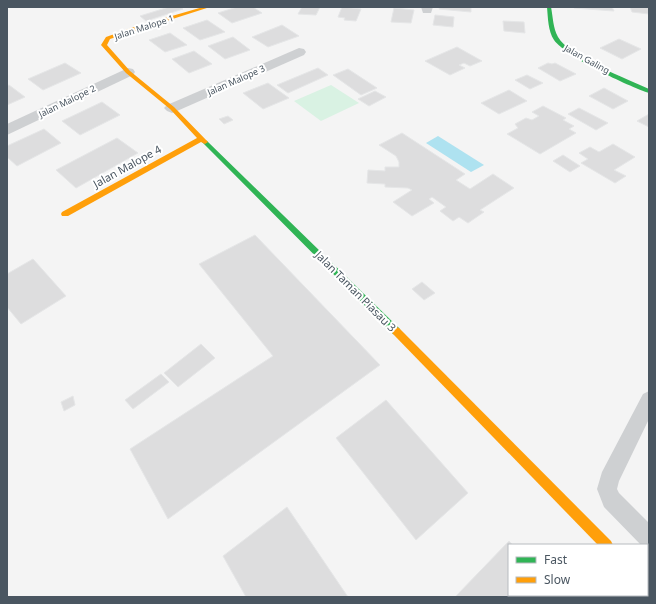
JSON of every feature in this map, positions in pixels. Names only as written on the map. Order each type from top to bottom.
[{"type":"street","name":"Jalan Malope 1","points":[[104,41],[108,38],[136,28],[208,7]]},
{"type":"street","name":"Jalan Galing","points":[[549,7],[556,39],[560,45],[575,55],[649,91]]},
{"type":"street","name":"Jalan Taman Piasau 3","points":[[104,41],[104,45],[128,72],[172,108],[201,139],[370,304],[606,544]]},
{"type":"street","name":"Jalan Malope 3","points":[[172,108],[300,52]]},
{"type":"street","name":"Jalan Malope 2","points":[[7,130],[128,72]]},
{"type":"street","name":"Jalan Malope 4","points":[[65,214],[201,139]]},
{"type":"lane","points":[[649,400],[610,479],[607,489],[611,500],[649,538]]},
{"type":"green space","points":[[331,85],[359,103],[321,121],[294,101]]},
{"type":"water","points":[[438,136],[484,165],[471,172],[426,143]]},
{"type":"building","points":[[169,7],[180,7],[183,9],[146,21],[140,16]]},
{"type":"building","points":[[237,7],[253,7],[262,13],[232,23],[218,13]]},
{"type":"building","points":[[302,7],[320,7],[316,15],[298,14]]},
{"type":"building","points":[[342,7],[361,9],[356,21],[344,20],[345,18],[338,17]]},
{"type":"building","points":[[440,7],[471,7],[471,12],[439,9]]},
{"type":"building","points":[[573,7],[612,7],[614,11],[574,8]]},
{"type":"building","points":[[630,7],[649,7],[649,14],[632,12]]},
{"type":"building","points":[[394,8],[414,10],[411,23],[391,22]]},
{"type":"building","points":[[435,15],[454,17],[453,27],[433,25]]},
{"type":"building","points":[[207,20],[225,32],[200,40],[183,28]]},
{"type":"building","points":[[503,21],[524,22],[525,33],[504,31]]},
{"type":"building","points":[[282,25],[299,36],[268,47],[252,37]]},
{"type":"building","points":[[170,33],[187,45],[165,52],[149,40]]},
{"type":"building","points":[[233,37],[250,50],[225,59],[208,46]]},
{"type":"building","points":[[619,39],[641,49],[622,59],[600,48]]},
{"type":"building","points":[[457,47],[482,61],[470,66],[464,63],[459,65],[465,68],[450,75],[425,61]]},
{"type":"building","points":[[194,51],[212,64],[189,73],[172,59]]},
{"type":"building","points":[[65,63],[81,73],[43,90],[28,79]]},
{"type":"building","points":[[548,63],[555,63],[576,74],[560,81],[538,68]]},
{"type":"building","points":[[318,68],[328,75],[288,93],[277,85]]},
{"type":"building","points":[[348,69],[377,88],[361,95],[333,75]]},
{"type":"building","points":[[527,75],[543,83],[530,89],[515,80]]},
{"type":"building","points":[[268,83],[289,98],[263,109],[243,93]]},
{"type":"building","points":[[9,85],[25,97],[7,105],[7,86]]},
{"type":"building","points":[[604,88],[628,101],[613,109],[589,96]]},
{"type":"building","points":[[509,90],[527,101],[499,114],[481,103]]},
{"type":"building","points":[[375,91],[386,97],[369,106],[358,99]]},
{"type":"building","points":[[102,102],[120,115],[80,135],[62,121]]},
{"type":"building","points":[[543,106],[566,118],[563,120],[574,126],[569,129],[576,133],[540,154],[507,134],[518,128],[515,124],[526,118],[532,120],[539,116],[532,112]]},
{"type":"building","points":[[579,108],[608,123],[596,130],[568,114]]},
{"type":"building","points":[[649,114],[649,127],[637,121]]},
{"type":"building","points":[[228,116],[233,120],[224,124],[219,119]]},
{"type":"building","points":[[44,129],[61,143],[17,166],[7,157],[7,146]]},
{"type":"building","points":[[402,133],[465,174],[456,180],[470,189],[493,174],[514,188],[480,210],[484,212],[468,223],[459,217],[453,221],[440,211],[446,207],[432,197],[429,199],[434,203],[412,216],[393,202],[412,190],[408,188],[385,187],[385,184],[367,183],[368,170],[385,171],[385,167],[399,167],[399,162],[396,156],[379,145]]},
{"type":"building","points":[[117,138],[138,153],[76,188],[56,170]]},
{"type":"building","points":[[613,144],[635,157],[614,170],[626,176],[615,183],[581,163],[588,159],[579,153],[590,147],[599,152]]},
{"type":"building","points":[[563,155],[580,166],[570,172],[553,161]]},
{"type":"building","points":[[255,235],[380,365],[168,519],[130,449],[273,356],[199,264]]},
{"type":"building","points":[[33,259],[66,296],[21,324],[7,307],[7,274]]},
{"type":"building","points":[[422,282],[435,293],[424,300],[412,289]]},
{"type":"building","points":[[201,344],[215,358],[178,387],[164,373]]},
{"type":"building","points":[[161,374],[169,382],[133,409],[125,400]]},
{"type":"building","points":[[73,396],[75,405],[64,411],[61,402]]},
{"type":"building","points":[[386,400],[468,493],[416,540],[336,438]]},
{"type":"building","points":[[287,507],[348,597],[246,597],[223,556]]},
{"type":"building","points":[[509,541],[512,544],[508,544],[508,596],[560,597],[457,597],[456,596]]},
{"type":"traffic: fast","points":[[549,7],[554,32],[557,40],[564,47],[586,61],[649,91]]},
{"type":"traffic: fast","points":[[205,142],[396,331]]},
{"type":"traffic: slow","points":[[205,142],[172,108],[128,72],[104,45],[108,38],[136,28],[208,7]]},
{"type":"traffic: slow","points":[[65,214],[201,139]]},
{"type":"traffic: slow","points":[[396,331],[606,544]]}]
